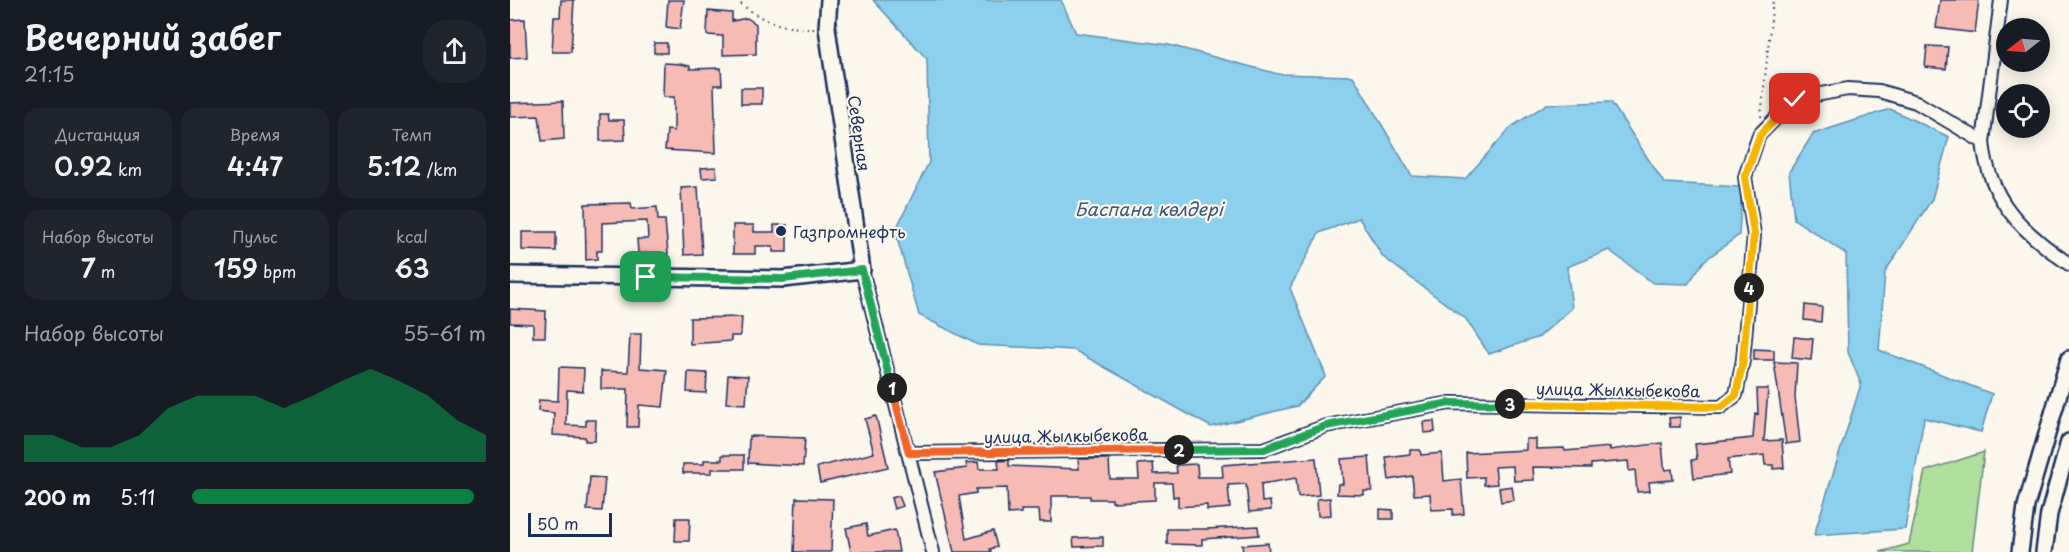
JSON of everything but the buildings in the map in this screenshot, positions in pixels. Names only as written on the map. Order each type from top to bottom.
[{"type":"main road","name":"Северная","points":[[829,0],[827,28],[862,270]]},
{"type":"main road","points":[[510,275],[783,279],[862,270]]},
{"type":"main road","points":[[2020,552],[2026,506],[2069,359]]},
{"type":"main road","points":[[2044,552],[2049,514],[2069,442]]},
{"type":"street","points":[[2001,0],[1983,142],[1990,182],[2002,202],[2027,231],[2069,264]]},
{"type":"street","points":[[1760,135],[1795,99],[1848,89],[1879,91],[1916,102],[1983,142]]},
{"type":"street","name":"улица Жылкыбекова","points":[[909,453],[1264,449],[1326,426],[1450,403],[1721,407],[1736,395],[1743,360],[1754,234],[1745,177],[1760,135]]},
{"type":"street","points":[[862,270],[933,552]]},
{"type":"path","points":[[736,0],[754,15],[782,27],[827,28]]},
{"type":"path","points":[[1760,135],[1773,0]]},
{"type":"green space","points":[[1984,452],[1972,552],[1880,552],[1909,544],[1925,471]]},
{"type":"water","name":"Баспана көлдері","points":[[873,0],[1061,0],[1076,33],[1169,45],[1278,74],[1353,76],[1412,176],[1465,179],[1511,127],[1547,104],[1611,102],[1664,183],[1742,187],[1739,235],[1704,261],[1688,284],[1653,283],[1609,250],[1567,267],[1572,308],[1539,337],[1489,354],[1466,319],[1383,257],[1359,218],[1319,233],[1290,288],[1326,376],[1297,406],[1211,427],[1074,350],[978,345],[919,315],[895,231],[929,162],[927,59]]},
{"type":"water","points":[[1890,109],[1949,137],[1932,199],[1885,272],[1879,350],[1992,394],[1981,432],[1924,418],[1905,529],[1814,535],[1861,384],[1848,352],[1846,254],[1794,219],[1789,172],[1813,134]]},
{"type":"place","name":"Газпромнефть","points":[[781,231]]},
{"type":"route","points":[[646,277],[783,279],[862,270],[909,453],[1264,449],[1326,426],[1450,403],[1721,407],[1736,395],[1743,360],[1754,234],[1745,177],[1760,135],[1795,99]]}]
